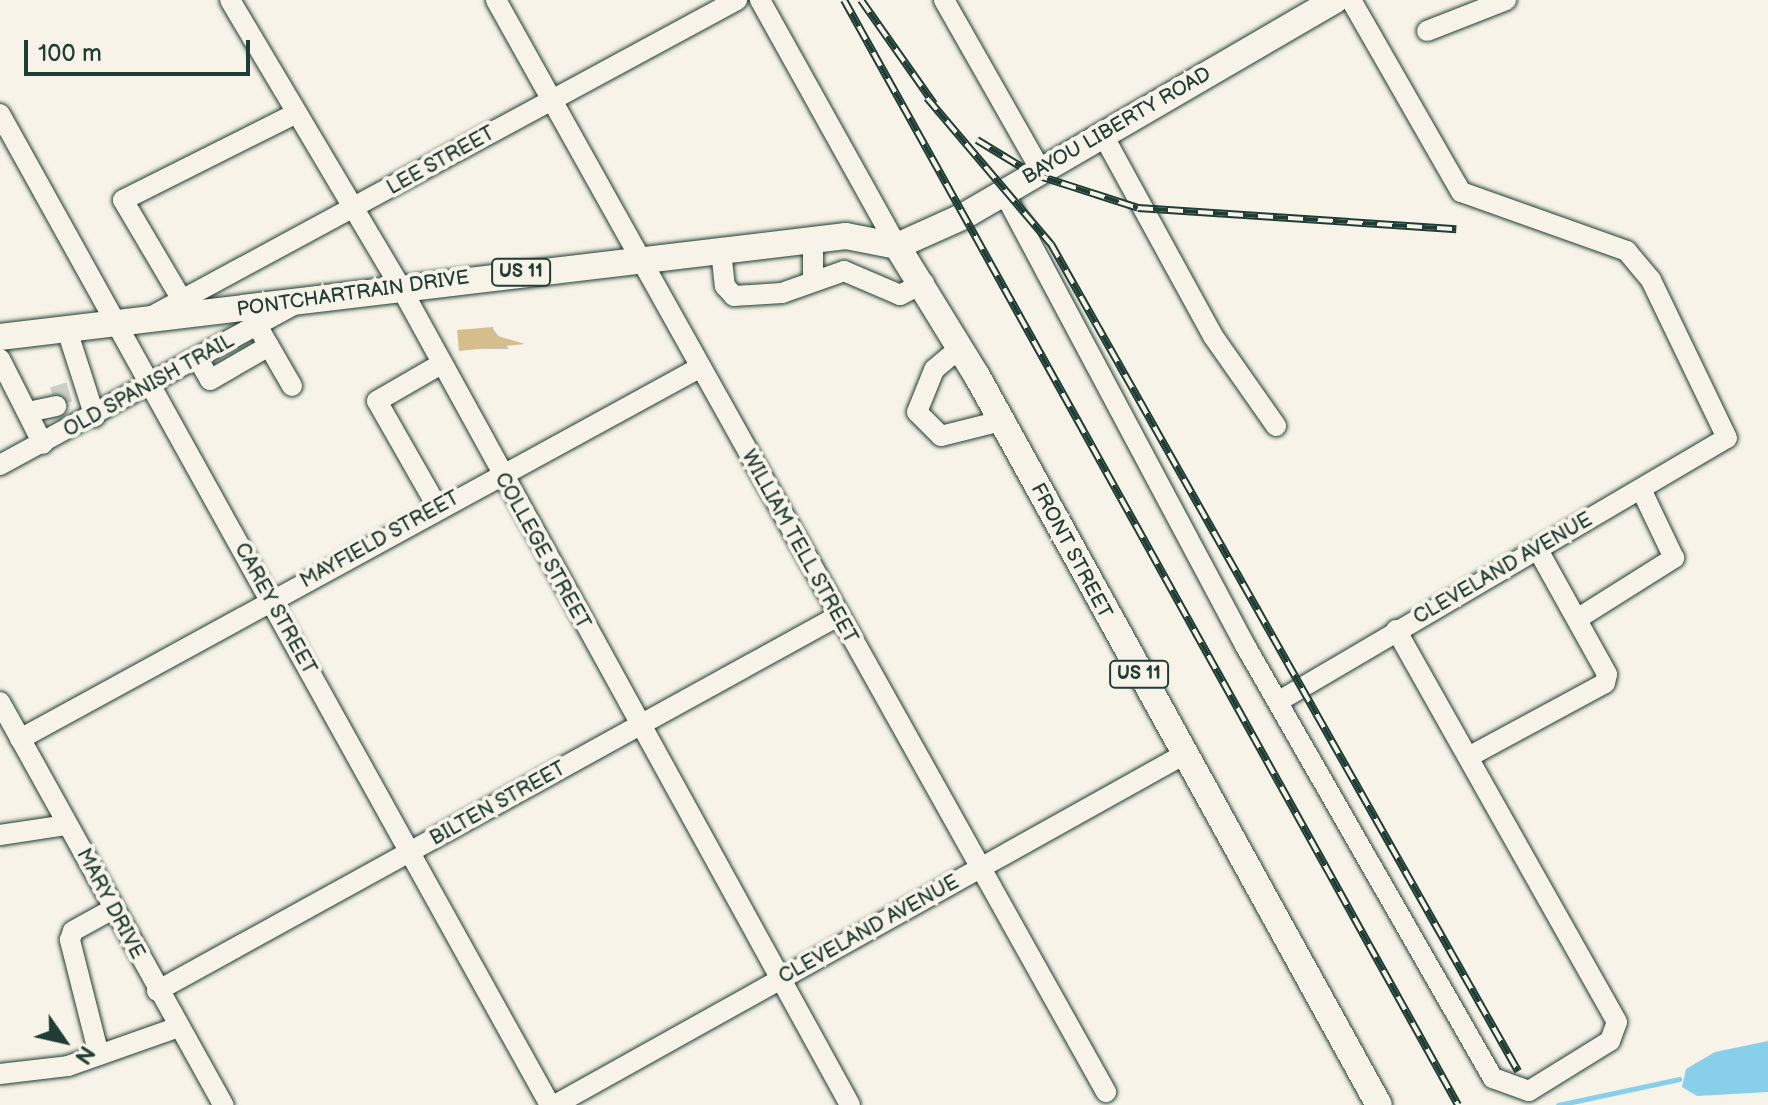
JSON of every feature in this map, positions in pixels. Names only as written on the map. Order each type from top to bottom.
[{"type":"main road","name":"BAYOU LIBERTY ROAD","points":[[897,246],[1103,135],[1335,0]]},
{"type":"main road","name":"PONTCHARTRAIN DRIVE","points":[[0,337],[296,304],[400,286],[846,236],[897,246]]},
{"type":"main road","name":"FRONT STREET","points":[[897,246],[924,283],[961,347],[1183,755],[1379,1105]]},
{"type":"street","name":"COLLEGE STREET","points":[[230,0],[350,210],[400,286],[637,726],[850,1105]]},
{"type":"street","name":"WILLIAM TELL STREET","points":[[496,0],[643,258],[699,368],[1106,1092]]},
{"type":"street","name":"LEE STREET","points":[[132,321],[182,300],[737,0]]},
{"type":"street","name":"FRONT STREET","points":[[760,0],[897,246]]},
{"type":"street","points":[[944,0],[1040,169]]},
{"type":"street","name":"CLEVELAND AVENUE","points":[[1279,701],[1727,438],[1651,280],[1627,251],[1461,192],[1351,0]]},
{"type":"street","points":[[1427,31],[1506,0]]},
{"type":"street","name":"CAREY STREET","points":[[0,114],[132,321],[151,385],[552,1105]]},
{"type":"street","points":[[182,300],[123,200],[295,114]]},
{"type":"street","points":[[1103,135],[1213,336],[1276,426]]},
{"type":"street","points":[[1003,191],[1279,701],[1493,1078],[1529,1091],[1610,1041],[1617,1022],[1472,755],[1396,630]]},
{"type":"street","points":[[813,240],[813,278]]},
{"type":"street","points":[[721,250],[725,286],[734,296],[782,293],[813,278],[856,273],[902,295],[924,283]]},
{"type":"street","name":"OLD SPANISH TRAIL","points":[[0,465],[95,417],[296,304]]},
{"type":"street","points":[[257,326],[292,386]]},
{"type":"street","points":[[43,444],[58,400],[67,330]]},
{"type":"street","points":[[198,359],[210,380],[269,346]]},
{"type":"street","points":[[961,347],[934,370],[917,412],[941,436],[1001,421]]},
{"type":"street","points":[[0,359],[58,400],[95,417]]},
{"type":"street","points":[[438,508],[377,401],[441,364]]},
{"type":"street","name":"MAYFIELD STREET","points":[[20,739],[699,368]]},
{"type":"street","points":[[1577,619],[1674,558],[1641,489]]},
{"type":"street","points":[[1472,755],[1605,683],[1577,619],[1538,550]]},
{"type":"street","name":"BILTEN STREET","points":[[157,991],[838,616]]},
{"type":"street","name":"MARY DRIVE","points":[[0,702],[157,991],[223,1105]]},
{"type":"street","name":"CLEVELAND AVENUE","points":[[552,1105],[1183,755]]},
{"type":"street","points":[[0,835],[67,825]]},
{"type":"street","points":[[99,1055],[70,940],[73,931],[113,909]]},
{"type":"street","points":[[0,1074],[99,1055],[179,1027]]},
{"type":"water","points":[[1768,1041],[1768,1092],[1697,1096],[1682,1087],[1686,1069],[1715,1052]]},
{"type":"building","points":[[493,327],[494,335],[525,344],[459,351],[457,330]]},
{"type":"waterway","points":[[1558,1105],[1679,1079]]},
{"type":"tunnel","points":[[53,397],[69,392]]},
{"type":"railway","points":[[844,0],[1458,1105]]},
{"type":"railway","points":[[861,0],[934,104]]},
{"type":"railway","points":[[927,98],[1051,244],[1518,1071]]},
{"type":"railway","points":[[977,140],[1033,174],[1138,208],[1456,229]]}]
